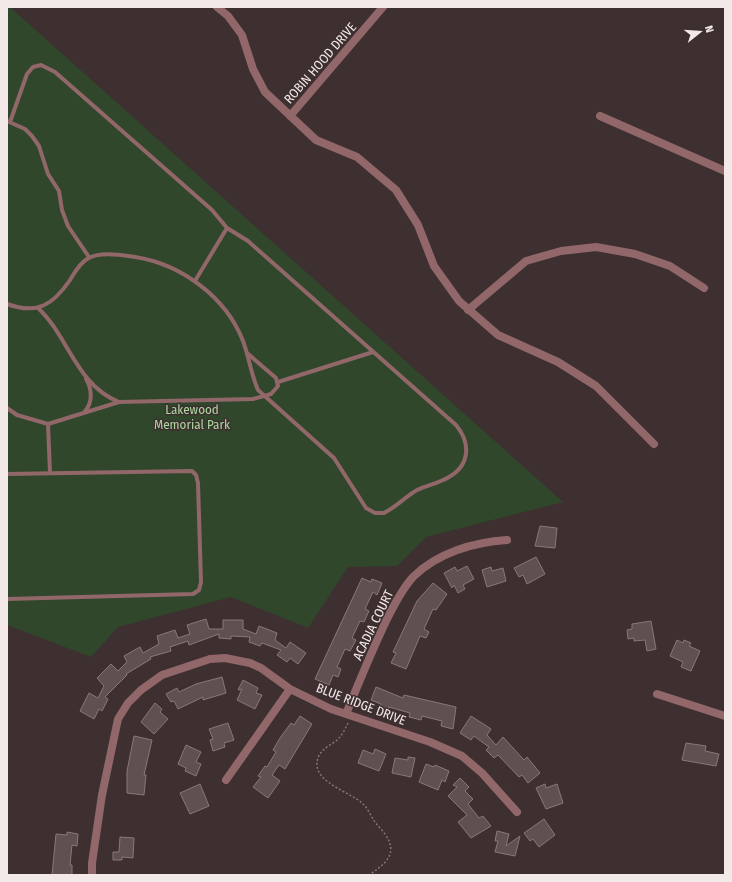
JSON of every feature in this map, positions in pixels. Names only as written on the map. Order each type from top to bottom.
[{"type":"street","points":[[217,7],[228,16],[242,35],[253,69],[265,92],[316,140],[357,157],[396,190],[418,225],[434,266],[458,301],[498,335],[558,362],[596,386],[654,444]]},
{"type":"street","name":"ROBIN HOOD DRIVE","points":[[290,116],[383,7]]},
{"type":"street","points":[[600,116],[725,171]]},
{"type":"street","points":[[468,310],[526,261],[561,251],[596,247],[635,254],[670,266],[704,288]]},
{"type":"street","name":"ACADIA COURT","points":[[349,715],[375,644],[397,599],[413,578],[437,559],[484,541],[507,540]]},
{"type":"street","name":"BLUE RIDGE DRIVE","points":[[92,875],[92,863],[102,795],[118,719],[128,703],[141,690],[162,675],[210,659],[225,658],[239,660],[261,668],[290,689],[349,715],[430,742],[462,756],[482,773],[517,812]]},
{"type":"street","points":[[226,780],[290,689]]},
{"type":"street","points":[[657,694],[725,716]]},
{"type":"lane","points":[[7,304],[31,309],[38,308],[52,301],[60,294],[82,263],[89,257],[116,255],[141,258],[163,265],[195,281],[223,306],[236,327],[247,353],[254,381],[258,390],[334,458],[366,508],[374,513],[384,513],[416,491],[454,474],[463,464],[467,452],[465,439],[456,425],[248,241],[227,228],[212,210],[55,72],[45,66],[37,65],[27,74],[9,121],[25,129],[32,136],[38,146],[48,174],[59,191],[62,210],[68,226],[89,257]]},
{"type":"lane","points":[[195,281],[227,228]]},
{"type":"lane","points":[[38,308],[50,320],[88,382],[91,395],[88,408],[83,413]]},
{"type":"lane","points":[[278,382],[373,352]]},
{"type":"lane","points":[[7,408],[21,416],[48,424],[119,402],[253,399],[266,397],[276,391],[278,382],[272,374],[247,353]]},
{"type":"lane","points":[[82,374],[103,393],[119,402]]},
{"type":"lane","points":[[48,424],[50,473]]},
{"type":"lane","points":[[7,474],[192,471],[196,475],[198,483],[201,587],[192,594],[7,599]]},
{"type":"path","points":[[349,715],[337,740],[324,747],[319,757],[317,766],[322,776],[364,804],[375,823],[385,835],[390,846],[390,856],[385,864],[369,875]]},
{"type":"green space","name":"Lakewood Memorial Park","points":[[7,7],[10,7],[563,502],[426,537],[397,566],[348,567],[308,628],[231,597],[118,627],[91,657],[7,625]]},
{"type":"building","points":[[540,526],[557,528],[555,548],[535,546]]},
{"type":"building","points":[[536,557],[545,574],[527,584],[523,575],[519,577],[514,568]]},
{"type":"building","points":[[467,566],[474,579],[463,585],[465,589],[458,593],[454,585],[452,588],[444,573],[455,567],[457,571]]},
{"type":"building","points":[[491,567],[492,571],[503,568],[506,581],[487,587],[482,570]]},
{"type":"building","points":[[362,578],[371,582],[372,579],[382,583],[377,595],[373,592],[365,609],[369,611],[364,622],[360,621],[352,638],[356,640],[350,651],[345,649],[337,667],[341,669],[338,677],[333,675],[329,685],[315,679]]},
{"type":"building","points":[[433,583],[447,594],[436,610],[433,609],[424,629],[429,632],[426,638],[420,636],[406,669],[391,663],[396,653],[393,652],[417,601]]},
{"type":"building","points":[[206,619],[209,629],[223,629],[223,620],[243,620],[243,629],[256,634],[259,626],[277,633],[275,640],[286,648],[290,642],[306,653],[298,664],[290,658],[287,662],[277,655],[281,650],[262,643],[260,646],[249,642],[250,637],[231,636],[231,639],[219,638],[219,634],[189,645],[188,641],[170,647],[171,651],[150,657],[151,659],[126,674],[127,675],[105,697],[108,699],[102,711],[99,709],[94,719],[80,711],[89,693],[98,698],[104,686],[97,678],[111,664],[118,671],[127,662],[124,656],[140,647],[143,653],[159,644],[157,636],[175,630],[178,638],[190,634],[187,625]]},
{"type":"building","points":[[651,621],[656,649],[647,651],[645,640],[634,641],[634,638],[628,639],[627,630],[632,629],[632,624]]},
{"type":"building","points":[[677,640],[683,643],[684,640],[691,643],[689,646],[700,651],[691,671],[681,667],[683,662],[670,656]]},
{"type":"building","points":[[222,677],[226,693],[203,700],[203,697],[178,709],[174,701],[171,702],[166,694],[177,688],[179,692],[196,684]]},
{"type":"building","points":[[243,680],[258,688],[256,693],[262,695],[255,709],[237,700],[242,689],[238,690]]},
{"type":"building","points":[[376,687],[403,698],[404,695],[456,707],[453,729],[441,726],[442,721],[422,716],[421,720],[409,717],[410,713],[389,707],[387,713],[379,709],[381,704],[371,700]]},
{"type":"building","points":[[155,703],[162,709],[160,712],[168,719],[154,734],[141,722]]},
{"type":"building","points":[[300,716],[312,724],[285,769],[279,765],[272,775],[280,781],[268,798],[253,787],[261,777],[258,776],[265,766],[267,767],[276,752],[273,750],[280,738],[291,723],[294,725]]},
{"type":"building","points":[[471,716],[491,729],[487,735],[496,745],[503,737],[524,760],[527,757],[540,773],[528,783],[522,775],[519,777],[498,755],[494,758],[486,750],[489,747],[474,736],[471,740],[460,733]]},
{"type":"building","points":[[228,723],[234,740],[224,743],[225,747],[213,751],[210,740],[213,739],[209,729]]},
{"type":"building","points":[[134,736],[152,740],[144,775],[146,775],[144,795],[127,793],[127,771]]},
{"type":"building","points":[[686,743],[706,746],[705,751],[719,754],[716,766],[682,760]]},
{"type":"building","points":[[186,745],[201,752],[196,762],[201,764],[196,776],[185,771],[186,768],[178,764]]},
{"type":"building","points":[[375,749],[386,754],[379,771],[358,763],[363,750],[373,754]]},
{"type":"building","points":[[408,757],[415,758],[411,777],[392,773],[395,758],[408,760]]},
{"type":"building","points":[[426,764],[434,767],[435,765],[449,771],[445,782],[442,780],[438,790],[419,782]]},
{"type":"building","points":[[460,778],[469,787],[465,791],[473,799],[468,804],[479,818],[483,816],[491,826],[471,838],[458,822],[467,815],[448,796],[457,787],[453,785]]},
{"type":"building","points":[[200,784],[209,806],[190,814],[180,793]]},
{"type":"building","points":[[545,784],[546,788],[557,784],[563,803],[546,809],[536,788]]},
{"type":"building","points":[[544,819],[555,835],[539,847],[533,839],[530,841],[524,833]]},
{"type":"building","points":[[497,831],[509,834],[506,846],[520,836],[515,856],[495,852],[498,841],[495,841]]},
{"type":"building","points":[[67,832],[78,834],[77,846],[72,845],[70,865],[72,865],[72,875],[52,875],[56,834],[67,835]]},
{"type":"building","points":[[120,837],[134,838],[133,858],[122,857],[122,860],[113,860],[113,852],[119,852]]}]
